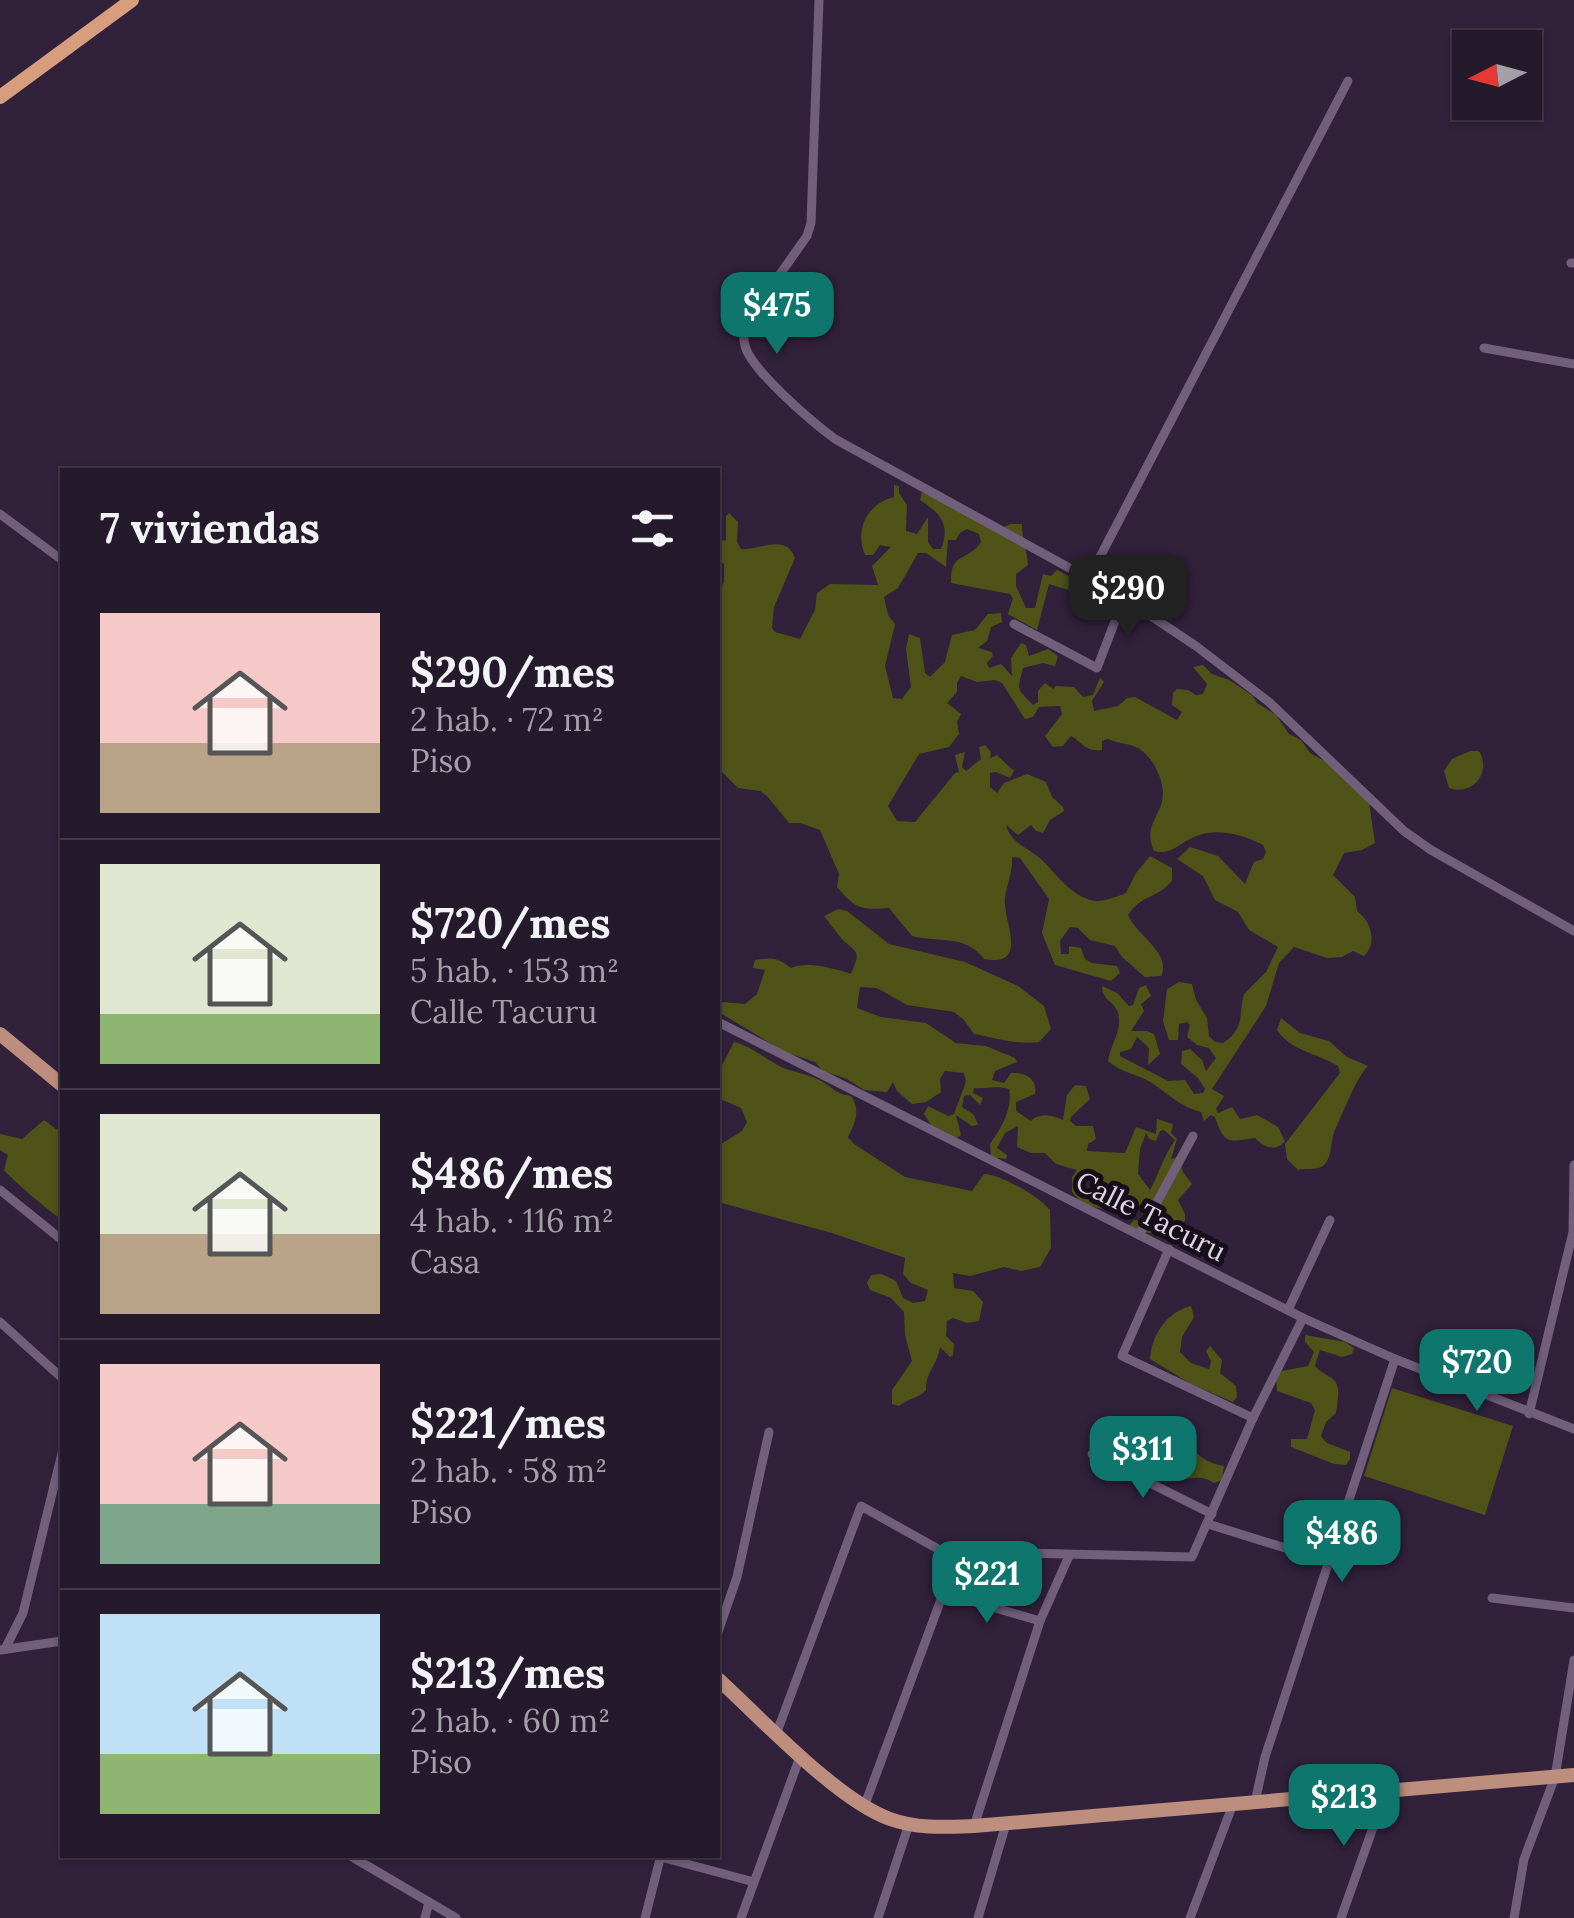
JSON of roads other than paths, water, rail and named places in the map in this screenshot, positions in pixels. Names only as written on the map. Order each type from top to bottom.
[{"type":"highway","points":[[0,97],[132,0]]},
{"type":"main road","points":[[0,1034],[60,1084]]},
{"type":"main road","points":[[720,1681],[864,1807],[909,1824],[1006,1824],[1574,1776]]},
{"type":"street","points":[[819,0],[811,223],[808,236],[744,325],[742,338],[747,353],[807,419],[835,439],[1124,598],[1196,646],[1268,702],[1404,831],[1574,931]]},
{"type":"street","points":[[1089,578],[1348,81]]},
{"type":"street","points":[[1484,348],[1574,364]]},
{"type":"street","points":[[0,514],[60,559]]},
{"type":"street","points":[[1014,624],[1097,668],[1124,598]]},
{"type":"street","name":"Calle Tacuru","points":[[720,1023],[1303,1318],[1394,1360],[1574,1429]]},
{"type":"street","points":[[1139,1234],[1193,1136]]},
{"type":"street","points":[[1529,1414],[1574,1232],[1574,1165]]},
{"type":"street","points":[[0,1190],[60,1238]]},
{"type":"street","points":[[1288,1310],[1330,1220]]},
{"type":"street","points":[[1168,1250],[1122,1356],[1253,1418]]},
{"type":"street","points":[[1024,1552],[1184,1559],[1197,1552],[1253,1418],[1303,1318]]},
{"type":"street","points":[[0,1322],[60,1376]]},
{"type":"street","points":[[1255,1802],[1265,1757],[1394,1360]]},
{"type":"street","points":[[720,1626],[737,1577],[769,1432]]},
{"type":"street","points":[[1092,1454],[1210,1519],[1330,1562]]},
{"type":"street","points":[[2,1649],[23,1613],[60,1460]]},
{"type":"street","points":[[776,1732],[861,1506],[956,1559],[864,1807]]},
{"type":"street","points":[[974,1826],[1040,1621],[1069,1556]]},
{"type":"street","points":[[944,1593],[1040,1621]]},
{"type":"street","points":[[1492,1598],[1574,1608]]},
{"type":"street","points":[[2,1649],[60,1641]]},
{"type":"street","points":[[1514,1918],[1524,1859],[1555,1777],[1574,1660]]},
{"type":"street","points":[[741,1918],[800,1754]]},
{"type":"street","points":[[1341,1918],[1386,1791]]},
{"type":"street","points":[[1190,1918],[1233,1804]]},
{"type":"street","points":[[878,1918],[909,1824]]},
{"type":"street","points":[[978,1918],[1006,1824]]},
{"type":"street","points":[[354,1858],[456,1918]]},
{"type":"street","points":[[645,1918],[660,1858]]},
{"type":"street","points":[[668,1858],[754,1882]]},
{"type":"street","points":[[425,1918],[429,1902]]}]
